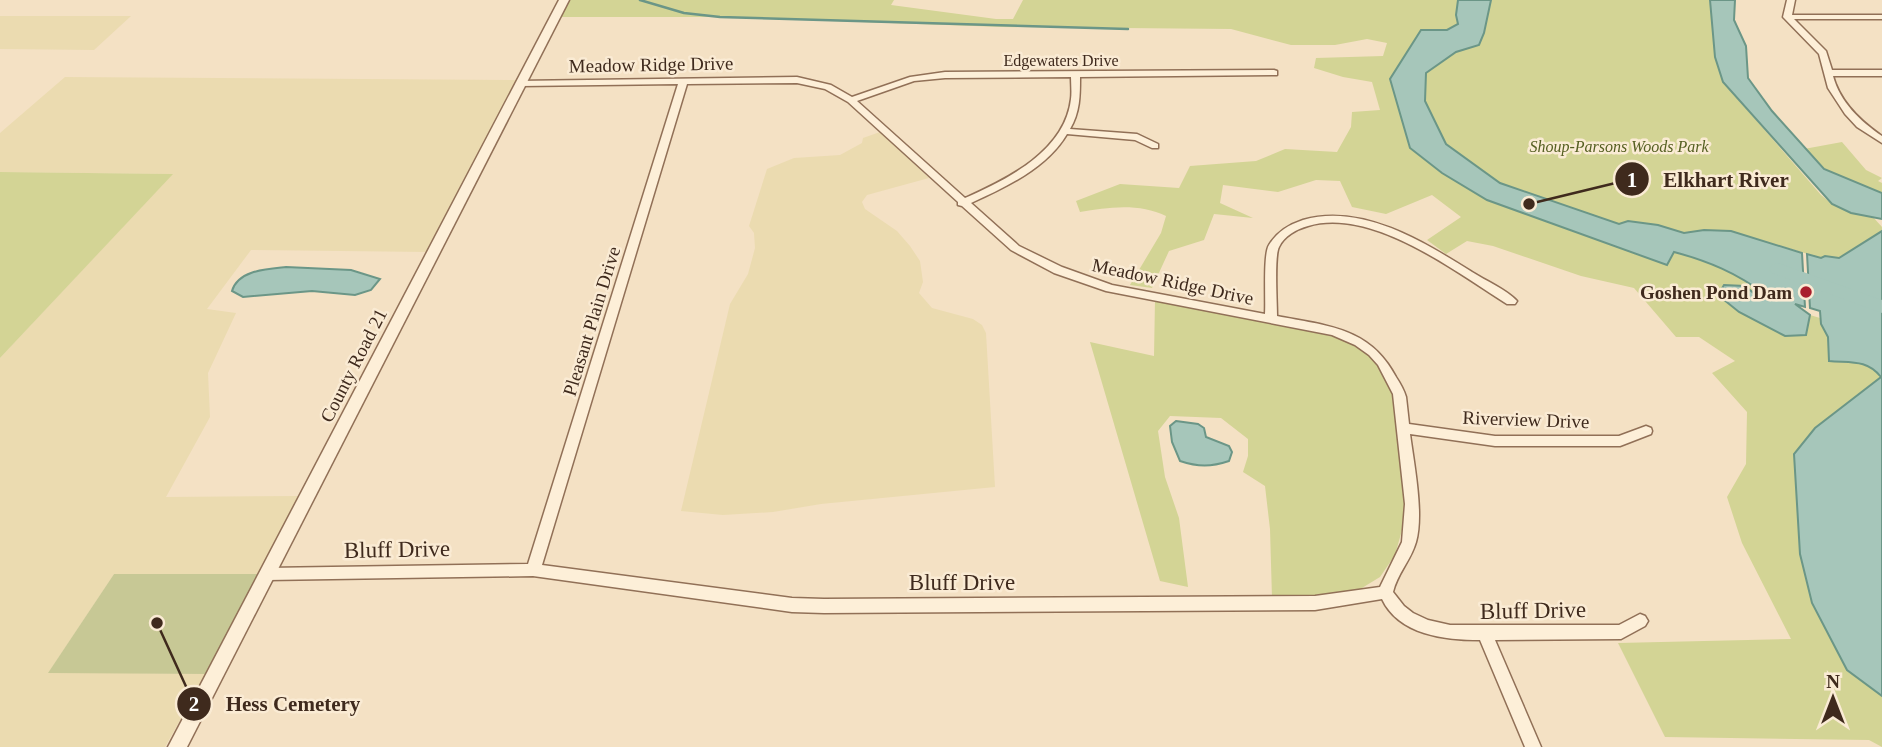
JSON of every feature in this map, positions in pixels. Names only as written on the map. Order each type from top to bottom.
[{"type":"street","name":"County Road 21","points":[[177,747],[564,0]]},
{"type":"street","points":[[1787,17],[1791,0]]},
{"type":"street","points":[[1787,17],[1882,17]]},
{"type":"street","points":[[1787,17],[1819,47],[1825,57],[1832,89],[1843,105],[1857,122],[1881,139]]},
{"type":"street","name":"Edgewaters Drive","points":[[851,100],[928,76],[1274,73]]},
{"type":"street","points":[[1828,73],[1882,73]]},
{"type":"street","points":[[962,203],[997,188],[1047,153],[1065,131],[1075,108],[1075,74]]},
{"type":"street","name":"Meadow Ridge Drive","points":[[521,83],[797,80],[828,87],[851,100],[962,203],[1016,248],[1081,280],[1140,295],[1335,331],[1359,342],[1383,363],[1399,394],[1404,428],[1412,523],[1409,542],[1388,582],[1386,592]]},
{"type":"street","name":"Pleasant Plain Drive","points":[[533,570],[684,81]]},
{"type":"street","points":[[1065,131],[1137,138],[1155,146]]},
{"type":"street","points":[[1271,318],[1272,248],[1278,238],[1291,227],[1323,220],[1363,224],[1398,235],[1511,301]]},
{"type":"street","name":"Riverview Drive","points":[[1404,428],[1495,440],[1620,441],[1646,431]]},
{"type":"street","name":"Bluff Drive","points":[[267,574],[533,570],[781,603],[824,606],[1315,603],[1386,592],[1400,612],[1427,628],[1461,634],[1621,632],[1640,621]]},
{"type":"street","points":[[1485,634],[1533,747]]},
{"type":"shaded area","points":[[1458,0],[1491,0],[1479,45],[1456,52],[1426,73],[1425,101],[1446,144],[1500,183],[1619,224],[1628,221],[1658,225],[1684,233],[1704,230],[1731,231],[1802,253],[1805,307],[1795,304],[1810,315],[1806,335],[1785,336],[1739,312],[1718,295],[1724,285],[1745,286],[1756,295],[1766,295],[1722,269],[1674,252],[1667,265],[1487,200],[1442,173],[1410,148],[1390,79],[1421,30],[1447,30],[1458,24]]},
{"type":"shaded area","points":[[1710,0],[1735,0],[1734,20],[1746,46],[1748,78],[1772,111],[1824,169],[1882,193],[1882,219],[1851,213],[1832,204],[1723,82],[1715,57]]},
{"type":"shaded area","points":[[0,16],[131,16],[94,50],[0,49]]},
{"type":"shaded area","points":[[65,77],[517,80],[428,252],[251,250],[207,309],[236,313],[208,373],[210,417],[166,497],[300,496],[259,574],[114,574],[49,672],[206,674],[165,747],[0,747],[0,358],[172,174],[0,172],[0,133]]},
{"type":"shaded area","points":[[880,132],[929,178],[867,195],[862,202],[865,209],[897,231],[910,246],[920,261],[923,282],[919,293],[932,308],[973,319],[982,325],[986,333],[995,487],[821,504],[773,512],[723,515],[681,511],[730,304],[748,274],[755,248],[754,233],[749,226],[767,169],[794,158],[840,155],[862,143],[863,138]]},
{"type":"shaded area","points":[[1882,231],[1882,696],[1847,670],[1812,603],[1800,554],[1794,454],[1815,428],[1881,377],[1864,365],[1829,361],[1828,337],[1821,324],[1820,311],[1810,308],[1807,254],[1821,258],[1839,258]]},
{"type":"shaded area","points":[[286,267],[351,270],[380,279],[371,290],[355,295],[312,291],[243,297],[232,291],[235,284],[247,275]]},
{"type":"shaded area","points":[[1176,421],[1198,424],[1204,428],[1206,437],[1229,446],[1232,452],[1229,461],[1204,466],[1180,461],[1172,442],[1170,426]]},
{"type":"green space","points":[[568,0],[894,0],[891,5],[1013,19],[1023,0],[1458,0],[1458,24],[1447,30],[1421,30],[1390,79],[1442,173],[1487,200],[1667,264],[1673,252],[1722,269],[1767,295],[1756,295],[1744,286],[1739,312],[1785,336],[1806,335],[1810,315],[1820,318],[1828,337],[1829,361],[1864,365],[1881,377],[1815,428],[1847,670],[1882,696],[1882,747],[1869,740],[1665,737],[1618,643],[1791,639],[1742,543],[1727,497],[1746,464],[1747,412],[1712,373],[1735,361],[1699,337],[1676,337],[1634,288],[1581,276],[1493,246],[1467,241],[1446,254],[1427,240],[1461,217],[1432,195],[1386,214],[1352,207],[1340,181],[1316,180],[1278,192],[1223,185],[1220,203],[1253,218],[1214,214],[1204,240],[1169,251],[1152,288],[1130,285],[1161,233],[1166,216],[1135,208],[1080,212],[1076,201],[1120,184],[1179,188],[1190,166],[1256,161],[1285,149],[1337,152],[1351,127],[1352,112],[1380,110],[1372,82],[1314,68],[1316,58],[1383,56],[1387,43],[1367,39],[1335,45],[1291,45],[1231,29],[1002,27],[720,17],[559,17]]},
{"type":"green space","name":"Shoup-Parsons Woods Park","points":[[1491,0],[1732,0],[1723,82],[1821,195],[1851,213],[1873,217],[1882,227],[1882,231],[1839,258],[1821,258],[1731,231],[1704,230],[1684,233],[1658,225],[1628,221],[1620,224],[1500,183],[1446,144],[1425,101],[1426,73],[1456,52],[1479,45]]},
{"type":"green space","points":[[1842,142],[1866,170],[1882,178],[1878,181],[1882,183],[1882,193],[1824,169],[1804,149]]},
{"type":"green space","points":[[0,172],[173,174],[0,358]]},
{"type":"green space","points":[[1155,300],[1341,338],[1376,362],[1392,394],[1405,503],[1404,523],[1395,555],[1380,577],[1357,591],[1339,596],[1272,598],[1270,529],[1265,486],[1243,472],[1248,456],[1248,439],[1221,418],[1170,416],[1158,431],[1165,477],[1179,518],[1188,587],[1160,581],[1090,342],[1154,356]]},
{"type":"green space","points":[[114,574],[259,574],[206,674],[48,673]]},
{"type":"waterway","points":[[640,0],[684,13],[720,17],[1128,29]]},
{"type":"waterway","points":[[1778,269],[1882,307]]},
{"type":"place","name":"Elkhart River","points":[[1529,204]]},
{"type":"place","name":"Goshen Pond Dam","points":[[1806,292]]},
{"type":"place","name":"Hess Cemetery","points":[[157,623]]}]
